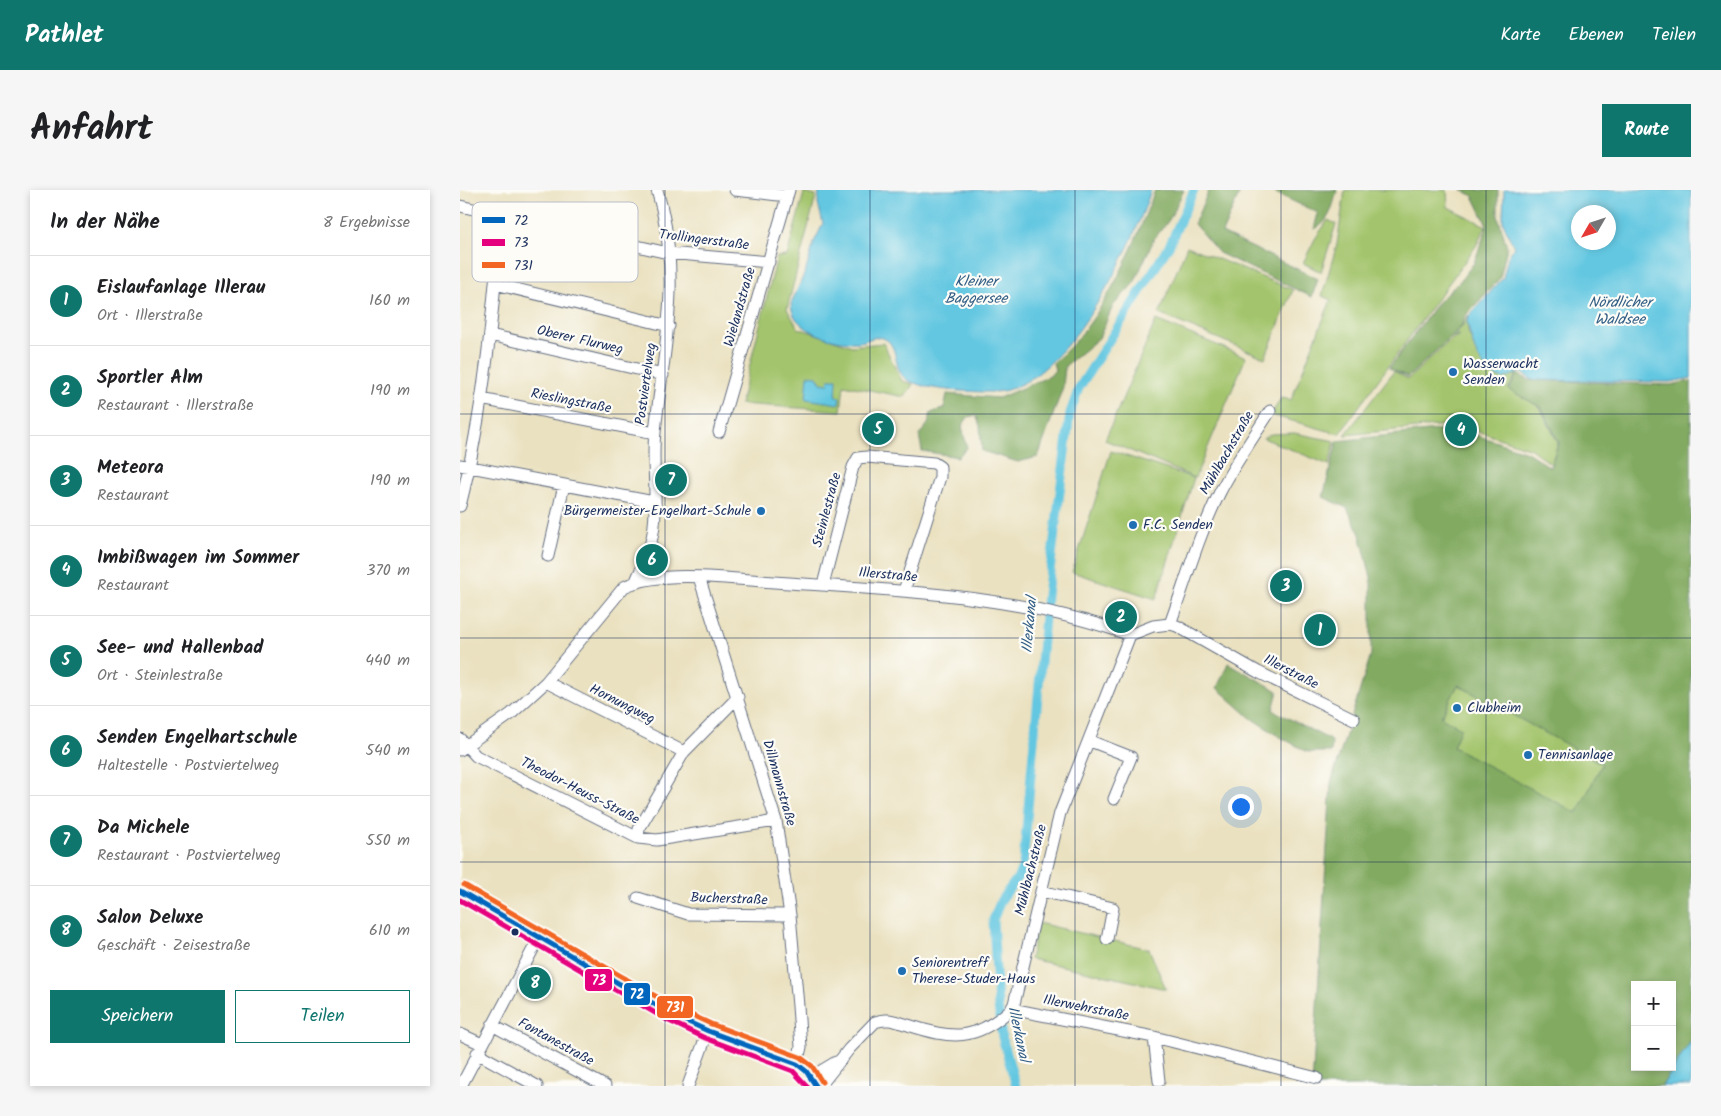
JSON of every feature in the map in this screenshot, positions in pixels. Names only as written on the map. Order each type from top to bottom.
[{"type":"main road","points":[[460,891],[540,936],[627,990],[708,1031],[797,1064],[816,1083]]},
{"type":"street","name":"Postviertelweg","points":[[636,581],[652,542],[655,434],[669,326],[672,280],[665,218],[657,190]]},
{"type":"street","points":[[736,190],[788,193]]},
{"type":"street","name":"Wielandstraße","points":[[719,432],[788,193]]},
{"type":"street","name":"Trollingerstraße","points":[[638,246],[668,253],[769,262]]},
{"type":"street","points":[[460,506],[465,466],[481,399],[495,284],[669,326]]},
{"type":"street","name":"Oberer Flurweg","points":[[490,335],[663,375]]},
{"type":"street","name":"Rieslingstraße","points":[[481,399],[655,434]]},
{"type":"street","name":"Mühlbachstraße","points":[[1170,624],[1203,531],[1220,493],[1244,449],[1270,411]]},
{"type":"street","name":"Steinlestraße","points":[[822,585],[853,468],[858,458],[867,457],[934,463],[940,467],[940,477],[904,591]]},
{"type":"street","points":[[465,466],[654,502]]},
{"type":"street","points":[[548,556],[564,485]]},
{"type":"street","name":"Illerstraße","points":[[636,581],[699,577],[904,591],[1031,608],[1130,635]]},
{"type":"street","name":"Dillmannstraße","points":[[699,577],[776,821],[790,916],[801,1047],[797,1064]]},
{"type":"street","points":[[462,745],[511,714],[546,682],[616,595],[624,587],[636,581]]},
{"type":"street","points":[[1130,635],[1153,626],[1170,624]]},
{"type":"street","name":"Illerstraße","points":[[1170,624],[1258,672],[1354,719]]},
{"type":"street","name":"Mühlbachstraße","points":[[1009,1010],[1014,1004],[1060,814],[1130,635]]},
{"type":"street","name":"Hornungweg","points":[[546,682],[684,752]]},
{"type":"street","points":[[638,838],[639,829],[684,752],[738,697]]},
{"type":"street","points":[[1090,741],[1131,757],[1114,799]]},
{"type":"street","name":"Theodor-Heuss-Straße","points":[[462,745],[476,756],[638,838],[657,840],[776,821]]},
{"type":"street","points":[[1041,891],[1113,908],[1107,939]]},
{"type":"street","name":"Bucherstraße","points":[[638,898],[688,914],[790,916]]},
{"type":"street","points":[[461,1086],[479,1048],[540,936]]},
{"type":"street","points":[[816,1083],[869,1026],[880,1020],[893,1020],[939,1035],[957,1036],[973,1033],[1009,1010]]},
{"type":"street","name":"Illerwehrstraße","points":[[1009,1010],[1154,1037],[1317,1078]]},
{"type":"street","name":"Fontanestraße","points":[[492,1024],[605,1086]]},
{"type":"street","points":[[688,1086],[708,1031]]},
{"type":"street","points":[[460,1034],[538,1086]]},
{"type":"street","points":[[1154,1037],[1159,1081]]},
{"type":"green space","points":[[1155,190],[1184,190],[1169,220],[1154,239],[1134,283],[1113,306],[1099,338],[1065,366],[1063,387],[1038,457],[1018,462],[982,451],[980,426],[976,415],[968,417],[962,426],[967,448],[958,457],[922,451],[919,435],[928,424],[931,413],[944,408],[947,394],[999,398],[1050,376],[1055,370],[1053,363],[1087,327],[1114,283],[1137,236]]},
{"type":"green space","points":[[1209,190],[1241,190],[1222,233],[1318,279],[1312,297],[1219,253],[1194,224]]},
{"type":"green space","points":[[1269,190],[1337,190],[1327,218],[1314,229],[1318,213]]},
{"type":"green space","points":[[1345,190],[1447,190],[1448,207],[1486,226],[1476,246],[1339,434],[1271,415],[1281,398],[1291,400],[1331,300],[1322,296],[1337,244]]},
{"type":"green space","points":[[1462,190],[1498,190],[1498,216],[1507,247],[1500,278],[1465,316],[1462,325],[1450,338],[1408,377],[1389,368],[1438,302],[1460,281],[1474,263],[1486,230],[1487,225],[1473,196]]},
{"type":"green space","points":[[804,193],[816,196],[787,309],[798,328],[852,346],[883,343],[902,381],[913,384],[905,397],[844,385],[841,411],[740,404],[777,257],[787,256]]},
{"type":"green space","points":[[1328,220],[1336,224],[1321,272],[1303,263],[1315,239]]},
{"type":"green space","points":[[1187,246],[1293,290],[1265,358],[1159,314]]},
{"type":"green space","points":[[1468,315],[1468,332],[1486,370],[1500,378],[1517,373],[1508,389],[1540,407],[1558,443],[1551,464],[1531,449],[1457,424],[1345,435],[1394,371],[1408,379],[1450,340],[1460,335],[1452,337],[1462,327]]},
{"type":"green space","points":[[1156,320],[1246,357],[1195,478],[1105,440]]},
{"type":"green space","points":[[1517,374],[1529,380],[1670,385],[1691,381],[1691,1041],[1676,1064],[1676,981],[1631,981],[1631,1071],[1672,1071],[1662,1086],[1312,1086],[1331,783],[1371,654],[1371,577],[1360,534],[1347,508],[1323,497],[1337,441],[1455,428],[1527,452],[1550,467],[1559,443],[1541,407],[1509,390]],"holes":[[[1458,685],[1602,764],[1577,813],[1453,747],[1461,728],[1441,717]]]},
{"type":"green space","points":[[1294,433],[1335,441],[1329,465],[1263,438],[1271,434]]},
{"type":"green space","name":"F.C. Senden","points":[[1111,451],[1194,478],[1156,599],[1072,572]]},
{"type":"green space","points":[[1228,663],[1278,691],[1273,710],[1332,741],[1331,752],[1308,752],[1252,719],[1217,688]]},
{"type":"green space","name":"Tennisanlage","points":[[1458,685],[1603,764],[1577,814],[1453,747],[1441,717]]},
{"type":"green space","points":[[1038,923],[1149,949],[1166,989],[1030,959]]},
{"type":"water","name":"Kleiner Baggersee","points":[[819,190],[1151,190],[1142,215],[1114,274],[1076,334],[1054,359],[1031,379],[1007,390],[990,392],[942,389],[909,381],[903,377],[900,371],[889,341],[876,337],[858,342],[827,338],[807,329],[799,322],[793,314],[791,304],[806,270],[814,242],[823,224],[818,203]]},
{"type":"water","name":"Nördlicher Waldsee","points":[[1504,190],[1691,190],[1691,378],[1670,382],[1533,380],[1520,372],[1503,379],[1494,375],[1478,356],[1471,339],[1467,321],[1469,316],[1503,278],[1508,257],[1514,247],[1503,222]]},
{"type":"water","points":[[808,375],[817,376],[821,383],[828,384],[829,379],[837,379],[836,397],[840,397],[839,404],[806,399]]},
{"type":"water","points":[[1691,1041],[1691,1086],[1662,1086],[1672,1071],[1676,1071],[1676,1064]]},
{"type":"waterway","name":"Illerkanal","points":[[1016,1086],[1002,1037],[998,1006],[993,920],[1001,900],[1018,877],[1023,865],[1047,595],[1070,413],[1079,388],[1169,246],[1194,190]]},
{"type":"transit line","name":"731","points":[[464,885],[676,1008],[711,1024],[800,1057],[812,1066],[822,1082]]},
{"type":"transit line","name":"72","points":[[460,891],[673,1015],[708,1031],[797,1064],[806,1071],[816,1086]]},
{"type":"transit line","name":"73","points":[[460,900],[669,1021],[705,1038],[793,1071],[807,1086]]},
{"type":"place","name":"Wasserwacht Senden","points":[[1453,372]]},
{"type":"place","name":"See- und Hallenbad","points":[[878,429]]},
{"type":"place","name":"Imbißwagen im Sommer","points":[[1461,430]]},
{"type":"place","name":"Da Michele","points":[[671,480]]},
{"type":"place","name":"Bürgermeister-Engelhart-Schule","points":[[761,511]]},
{"type":"place","name":"F.C. Senden","points":[[1133,525]]},
{"type":"place","name":"Senden Engelhartschule","points":[[652,560]]},
{"type":"place","name":"Meteora","points":[[1286,586]]},
{"type":"place","name":"Sportler Alm","points":[[1121,617]]},
{"type":"place","name":"Eislaufanlage Illerau","points":[[1320,630]]},
{"type":"place","name":"Clubheim","points":[[1457,708]]},
{"type":"place","name":"Tennisanlage","points":[[1528,755]]},
{"type":"place","name":"Seniorentreff Therese-Studer-Haus","points":[[902,971]]},
{"type":"place","name":"Salon Deluxe","points":[[535,983]]}]
